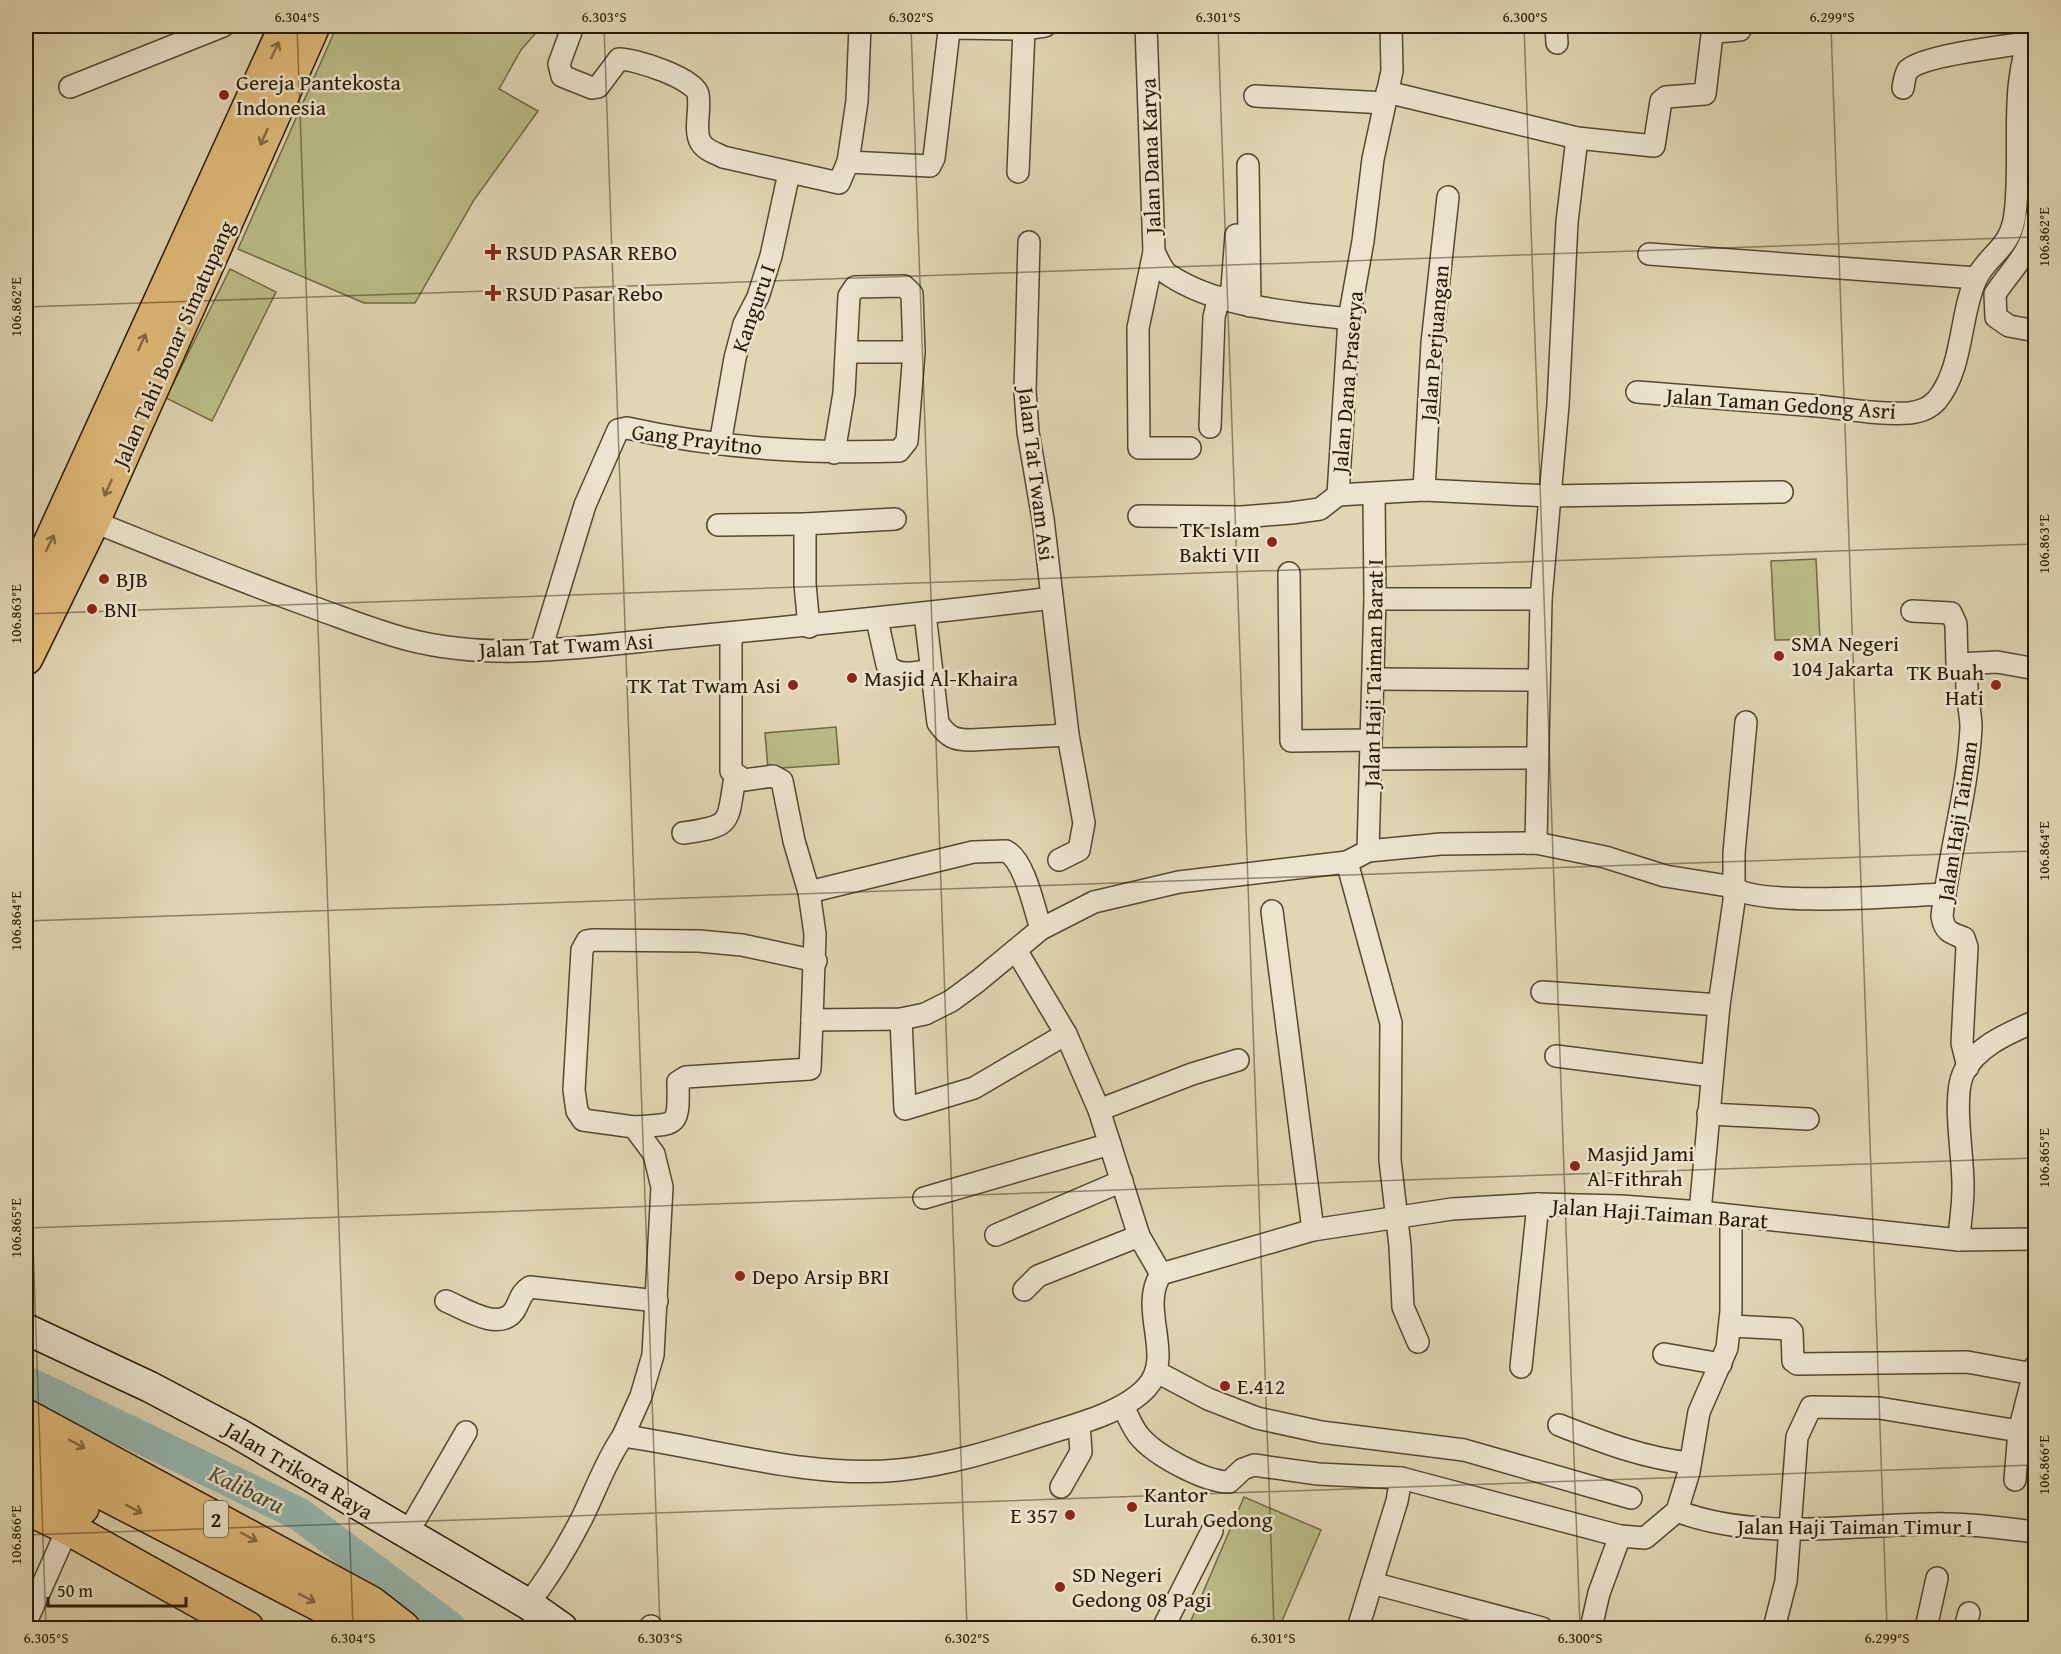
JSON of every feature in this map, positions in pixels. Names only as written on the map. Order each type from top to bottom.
[{"type":"highway","name":"Jalan Tahi Bonar Simatupang","points":[[26,658],[79,516],[286,26]]},
{"type":"highway","name":"Jalan Tahi Bonar Simatupang","points":[[26,596],[79,516],[313,26]]},
{"type":"highway","name":"2","points":[[26,1416],[371,1603],[403,1629]]},
{"type":"highway","name":"2","points":[[26,1454],[332,1611],[357,1629]]},
{"type":"highway","name":"2","points":[[26,1479],[316,1629]]},
{"type":"highway","points":[[26,1507],[69,1528],[247,1629]]},
{"type":"street","points":[[70,87],[223,26]]},
{"type":"street","points":[[573,26],[559,64],[562,76],[592,88],[598,87],[619,59],[629,59],[679,78],[693,85],[698,93],[699,141],[706,148],[723,157],[839,183],[848,162],[857,100],[860,26]]},
{"type":"street","name":"Jalan Dana Karya","points":[[1146,26],[1154,252],[1167,274],[1233,302],[1349,320]]},
{"type":"street","name":"Jalan Dana Praserya","points":[[1391,26],[1392,71],[1373,159],[1363,241],[1349,320],[1338,495],[1374,495],[1424,490],[1549,496],[1782,492]]},
{"type":"street","points":[[1255,96],[1386,97],[1577,138],[1654,146],[1661,101],[1666,97],[1706,94],[1712,35],[1716,32],[1740,30],[1742,26]]},
{"type":"street","points":[[848,162],[930,166],[934,158],[949,31],[954,28],[1035,27],[1018,172]]},
{"type":"street","points":[[1903,88],[1907,72],[1916,64],[2030,34]]},
{"type":"street","name":"Jalan Taman Gedong Asri","points":[[1637,392],[1871,412],[1911,413],[1925,409],[1937,400],[1951,375],[1976,278],[2010,234],[2015,215],[2019,93],[2030,34]]},
{"type":"street","points":[[1536,843],[1541,598],[1558,405],[1567,222],[1577,138]]},
{"type":"street","points":[[1210,426],[1214,317],[1233,302],[1248,165]]},
{"type":"street","name":"Kanguru I","points":[[720,444],[735,358],[744,324],[758,297],[768,263],[789,173]]},
{"type":"street","name":"Jalan Perjuangan","points":[[1424,490],[1432,343],[1448,196]]},
{"type":"street","points":[[2036,218],[2034,236],[2027,252],[1995,294],[1996,317],[2009,326],[2036,331]]},
{"type":"street","points":[[1233,302],[1236,235]]},
{"type":"street","name":"Jalan Tat Twam Asi","points":[[1029,242],[1025,391],[1068,735],[1084,823],[1083,842],[1074,855],[1059,860]]},
{"type":"street","points":[[1154,252],[1138,328],[1138,448],[1190,448]]},
{"type":"street","points":[[1649,254],[1976,278]]},
{"type":"street","points":[[834,453],[848,352],[849,296],[855,287],[904,286],[912,294],[914,352],[848,352]]},
{"type":"street","name":"Gang Prayitno","points":[[541,649],[585,506],[618,430],[627,428],[720,444],[834,453],[899,451],[908,441],[914,352]]},
{"type":"street","points":[[1139,516],[1242,517],[1292,513],[1320,509],[1338,495]]},
{"type":"street","name":"Jalan Haji Taiman Barat I","points":[[1368,851],[1375,599],[1374,495]]},
{"type":"street","name":"Jalan Tat Twam Asi","points":[[79,516],[240,581],[411,640],[468,650],[541,649],[809,627],[1052,598]]},
{"type":"street","points":[[718,525],[805,524],[896,519]]},
{"type":"street","points":[[805,524],[805,584],[809,627]]},
{"type":"street","points":[[1289,573],[1291,741],[1371,750],[1537,758]]},
{"type":"street","points":[[1375,599],[1541,598]]},
{"type":"street","points":[[1912,611],[1951,613],[1956,624],[1957,664],[1996,662],[2036,669]]},
{"type":"street","points":[[925,614],[938,723],[946,735],[956,740],[1068,735]]},
{"type":"street","points":[[877,620],[887,665],[891,669],[900,674],[932,670]]},
{"type":"street","points":[[731,633],[733,681],[731,771],[735,777],[744,780],[773,776],[782,781],[794,841],[809,892],[816,961],[810,1069],[686,1077],[678,1082],[679,1115],[675,1121],[668,1124],[634,1127],[583,1120],[577,1111],[574,1090],[582,950],[586,941],[710,942],[742,945],[816,961]]},
{"type":"street","name":"Jalan Haji Taiman","points":[[1959,1240],[1963,1189],[1961,1083],[1968,1067],[1962,1043],[1967,947],[1964,938],[1948,932],[1944,926],[1945,894],[1961,812],[1969,749],[1971,724],[1967,672],[1972,664]]},
{"type":"street","points":[[1373,679],[1539,680]]},
{"type":"street","points":[[1700,1212],[1719,1005],[1734,887],[1734,853],[1746,722]]},
{"type":"street","points":[[683,833],[718,828],[724,823],[729,815],[735,777]]},
{"type":"street","points":[[812,1020],[901,1018],[925,1014],[951,1001],[1041,929],[1094,903],[1179,882],[1347,862],[1368,851],[1441,844],[1536,843],[1605,857],[1665,876],[1734,887],[1743,894],[1774,898],[1945,894]]},
{"type":"street","points":[[809,892],[973,852],[1006,851],[1015,859],[1041,929]]},
{"type":"street","points":[[1347,862],[1391,1023],[1389,1160],[1397,1216],[1403,1307],[1418,1342]]},
{"type":"street","points":[[1272,911],[1313,1230]]},
{"type":"street","points":[[623,1436],[773,1464],[897,1471],[940,1465],[1079,1424],[1123,1406],[1147,1387],[1157,1372],[1153,1297],[1154,1284],[1161,1274],[1139,1236],[1099,1110],[1066,1034],[1016,950]]},
{"type":"street","points":[[1542,992],[1719,1005]]},
{"type":"street","points":[[901,1018],[905,1109],[974,1088],[1066,1034]]},
{"type":"street","points":[[1968,1067],[1979,1053],[2008,1033],[2036,1020]]},
{"type":"street","points":[[1556,1056],[1676,1069],[1712,1076]]},
{"type":"street","points":[[1099,1110],[1192,1074],[1238,1060]]},
{"type":"street","points":[[1708,1114],[1808,1119]]},
{"type":"street","points":[[528,1604],[555,1570],[583,1516],[608,1459],[623,1436],[641,1396],[653,1355],[662,1187],[654,1154],[634,1127]]},
{"type":"street","points":[[924,1198],[1110,1144]]},
{"type":"street","points":[[996,1235],[1122,1181]]},
{"type":"street","points":[[1521,1367],[1538,1204]]},
{"type":"street","name":"Jalan Haji Taiman Barat","points":[[1161,1274],[1313,1230],[1397,1216],[1538,1204],[1621,1206],[1700,1212],[1959,1240],[2036,1239]]},
{"type":"street","points":[[1123,1406],[1141,1438],[1175,1463],[1216,1480],[1229,1482],[1243,1469],[1254,1465],[1318,1474],[1401,1478],[1620,1536],[1645,1538],[1677,1511],[1690,1463],[1699,1412],[1721,1364],[1731,1326],[1731,1216]]},
{"type":"street","points":[[1024,1290],[1038,1276],[1139,1236]]},
{"type":"street","points":[[446,1301],[482,1317],[499,1319],[513,1311],[523,1291],[530,1287],[657,1301]]},
{"type":"street","points":[[1731,1326],[1789,1329],[1792,1332],[1793,1361],[1797,1364],[1967,1362],[2034,1370],[2015,1480]]},
{"type":"street","name":"Jalan Trikora Raya","points":[[26,1329],[191,1408],[334,1488],[407,1534],[528,1604],[562,1629]]},
{"type":"street","points":[[1665,1354],[1721,1364]]},
{"type":"street","points":[[1157,1372],[1208,1399],[1257,1418],[1321,1432],[1464,1450],[1630,1498]]},
{"type":"street","points":[[1774,1629],[1786,1581],[1797,1437],[1811,1407],[1879,1408],[2026,1420]]},
{"type":"street","points":[[1061,1487],[1081,1452],[1079,1424]]},
{"type":"street","points":[[1559,1425],[1617,1448],[1655,1459],[1690,1463]]},
{"type":"street","points":[[407,1534],[466,1432]]},
{"type":"street","points":[[1358,1629],[1397,1501],[1401,1478]]},
{"type":"street","name":"Jalan Haji Taiman Timur I","points":[[1677,1511],[1705,1522],[1734,1526],[1849,1529],[1939,1524],[2036,1532]]},
{"type":"street","points":[[26,1622],[69,1528]]},
{"type":"street","points":[[1163,1629],[1212,1531]]},
{"type":"street","points":[[1591,1629],[1599,1593],[1620,1536]]},
{"type":"street","points":[[1926,1629],[1937,1578]]},
{"type":"street","points":[[1372,1583],[1475,1620],[1542,1629]]},
{"type":"green space","points":[[337,26],[542,26],[521,50],[499,89],[538,111],[474,200],[415,303],[364,303],[238,249]]},
{"type":"green space","points":[[230,269],[276,292],[212,421],[166,398]]},
{"type":"green space","points":[[1816,559],[1820,639],[1775,640],[1771,561]]},
{"type":"green space","points":[[836,727],[839,764],[768,769],[765,733]]},
{"type":"green space","points":[[1244,1497],[1321,1530],[1279,1628],[1196,1628],[1189,1625]]},
{"type":"waterway","name":"Kalibaru","points":[[26,1382],[299,1514],[450,1628]]},
{"type":"place","name":"Gereja Pantekosta Indonesia","points":[[224,95]]},
{"type":"place","name":"RSUD PASAR REBO","points":[[493,252]]},
{"type":"place","name":"RSUD Pasar Rebo","points":[[493,293]]},
{"type":"place","name":"TK Islam Bakti VII","points":[[1272,542]]},
{"type":"place","name":"BJB","points":[[104,579]]},
{"type":"place","name":"BNI","points":[[92,609]]},
{"type":"place","name":"SMA Negeri 104 Jakarta","points":[[1779,656]]},
{"type":"place","name":"Masjid Al-Khaira","points":[[852,678]]},
{"type":"place","name":"TK Tat Twam Asi","points":[[793,685]]},
{"type":"place","name":"TK Buah Hati","points":[[1996,685]]},
{"type":"place","name":"Masjid Jami Al-Fithrah","points":[[1575,1166]]},
{"type":"place","name":"Depo Arsip BRI","points":[[740,1276]]},
{"type":"place","name":"E.412","points":[[1225,1386]]},
{"type":"place","name":"Kantor Lurah Gedong","points":[[1132,1507]]},
{"type":"place","name":"E 357","points":[[1070,1515]]},
{"type":"place","name":"SD Negeri Gedong 08 Pagi","points":[[1060,1587]]}]
